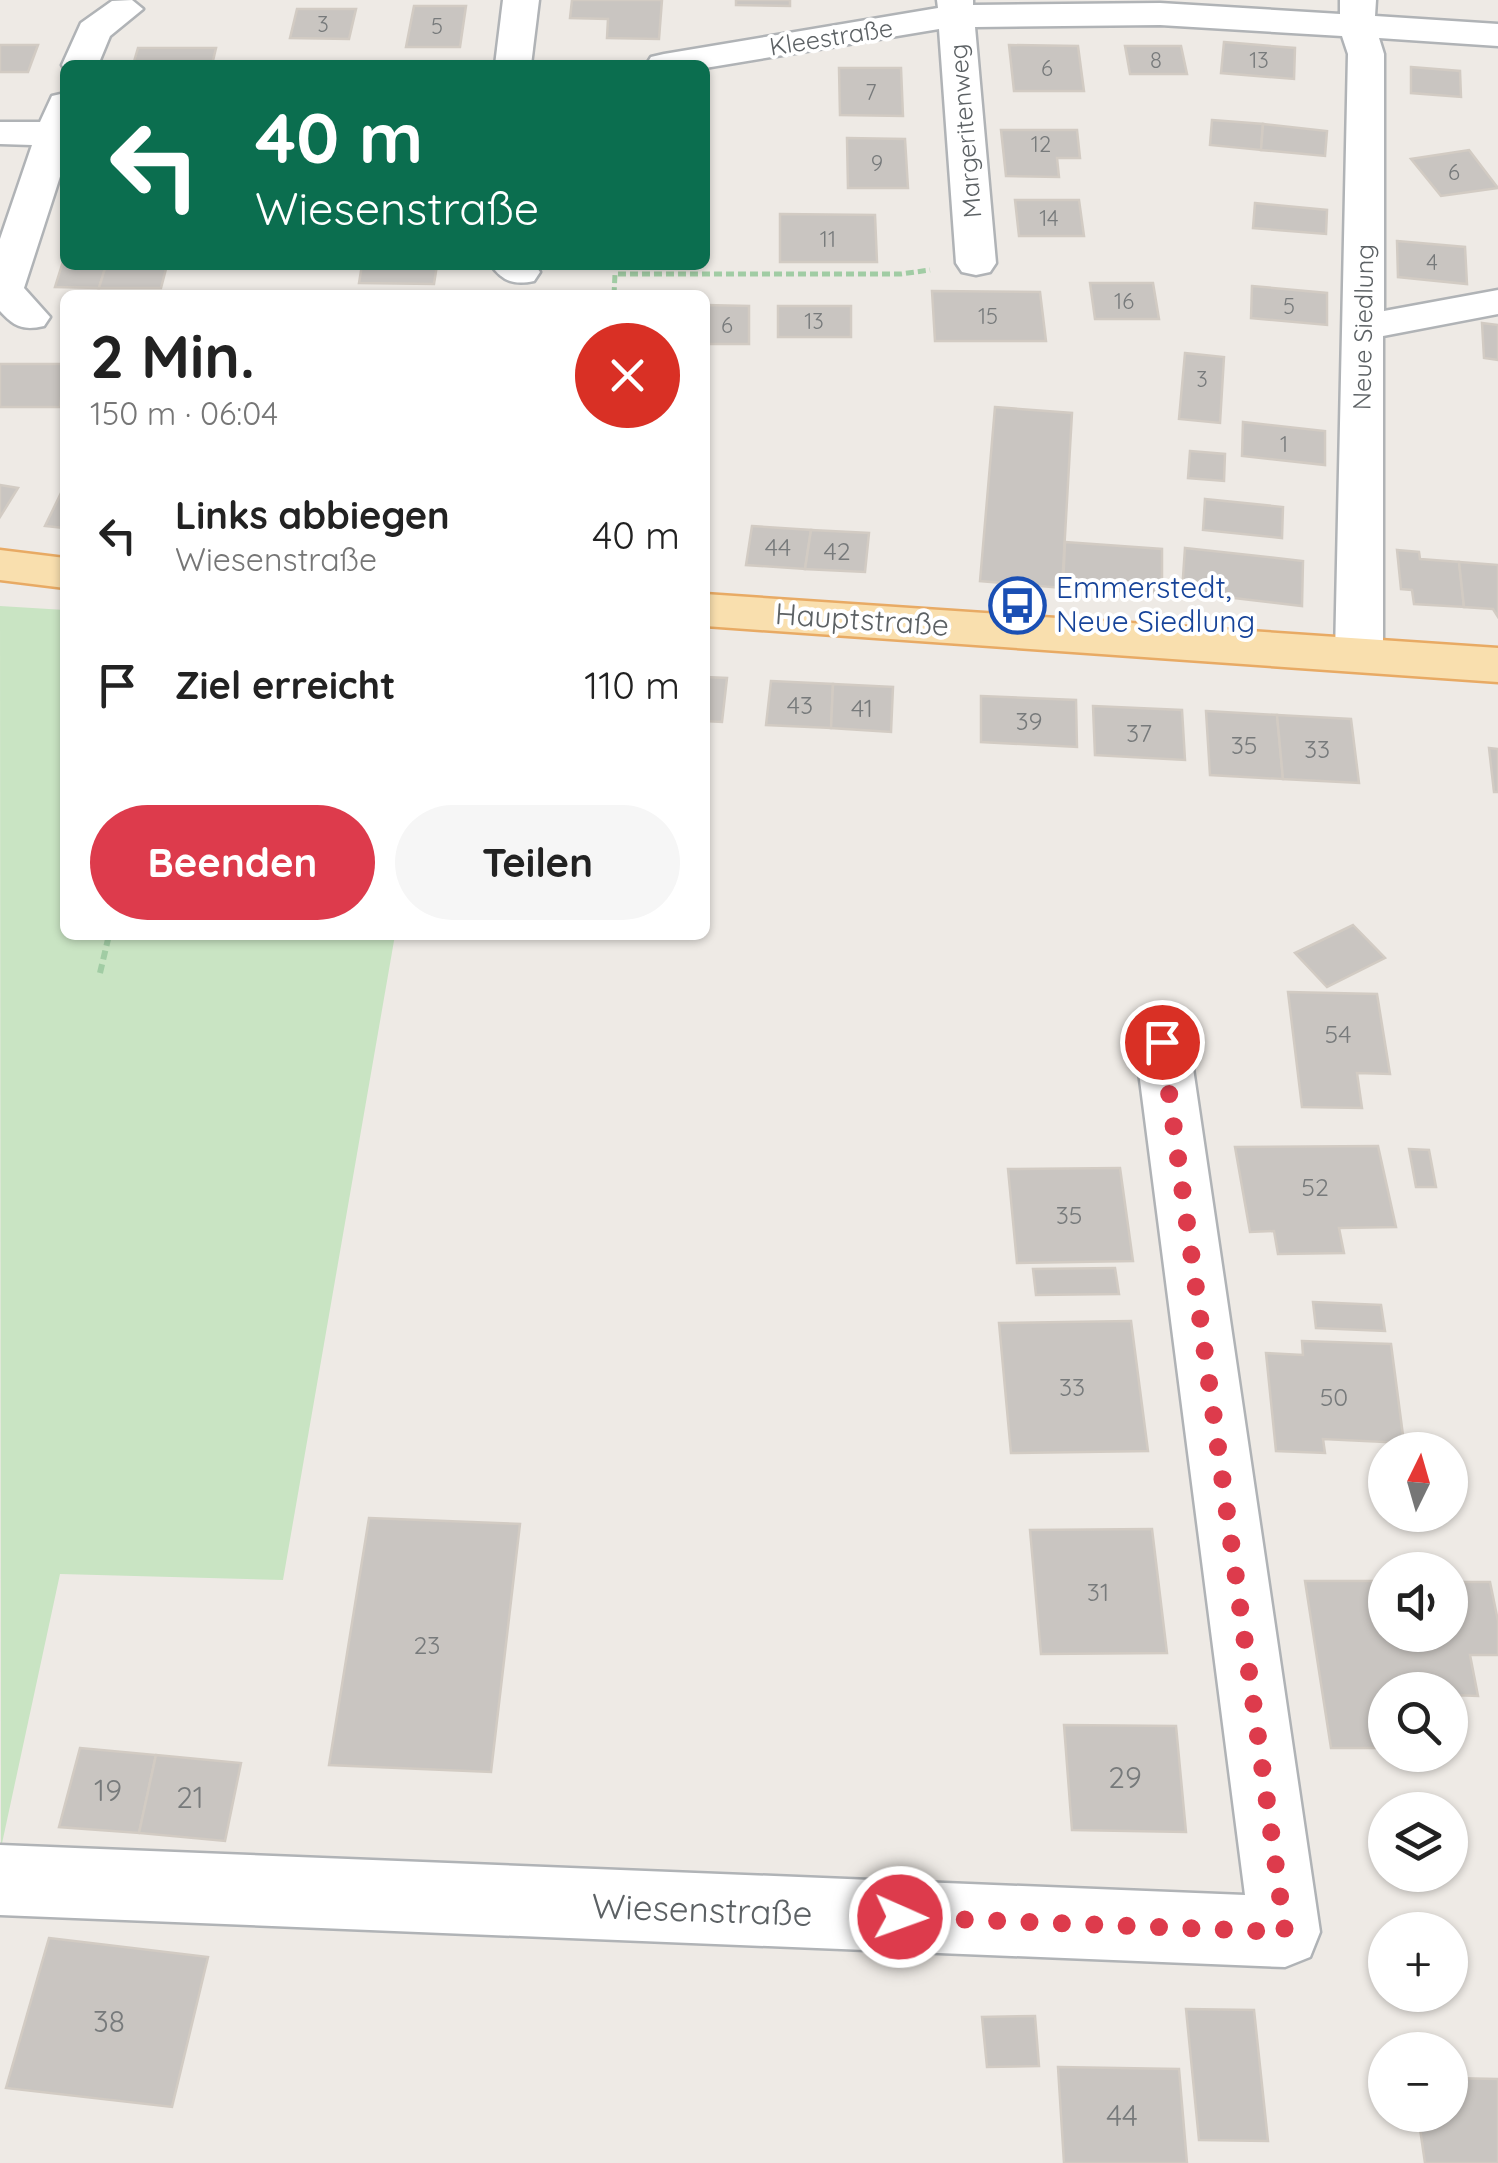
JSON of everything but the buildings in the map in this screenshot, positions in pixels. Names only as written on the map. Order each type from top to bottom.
[{"type":"main road","points":[[0,565],[60,571]]},
{"type":"main road","name":"Hauptstraße","points":[[710,610],[1498,665]]},
{"type":"street","points":[[514,60],[520,0]]},
{"type":"street","points":[[82,60],[94,30],[125,8]]},
{"type":"street","name":"Kleestraße","points":[[690,60],[955,8],[1358,14],[1498,35]]},
{"type":"street","name":"Margeritenweg","points":[[955,8],[976,263]]},
{"type":"street","name":"Neue Siedlung","points":[[1358,14],[1366,54],[1359,655]]},
{"type":"street","points":[[0,133],[60,124]]},
{"type":"street","points":[[29,318],[3,290],[60,127]]},
{"type":"street","points":[[1364,328],[1498,302]]},
{"type":"street","name":"Wiesenstraße","points":[[0,1880],[1285,1932],[1162,1042]]},
{"type":"path","points":[[614,290],[615,274],[901,274],[976,263]]},
{"type":"path","points":[[100,973],[108,940]]},
{"type":"green space","points":[[0,606],[60,610],[60,940],[394,940],[283,1580],[60,1574],[1,1848]]},
{"type":"place","name":"Emmerstedt, Neue Siedlung","points":[[1017,605]]},
{"type":"route","points":[[900,1917],[1285,1932],[1162,1042]]}]
